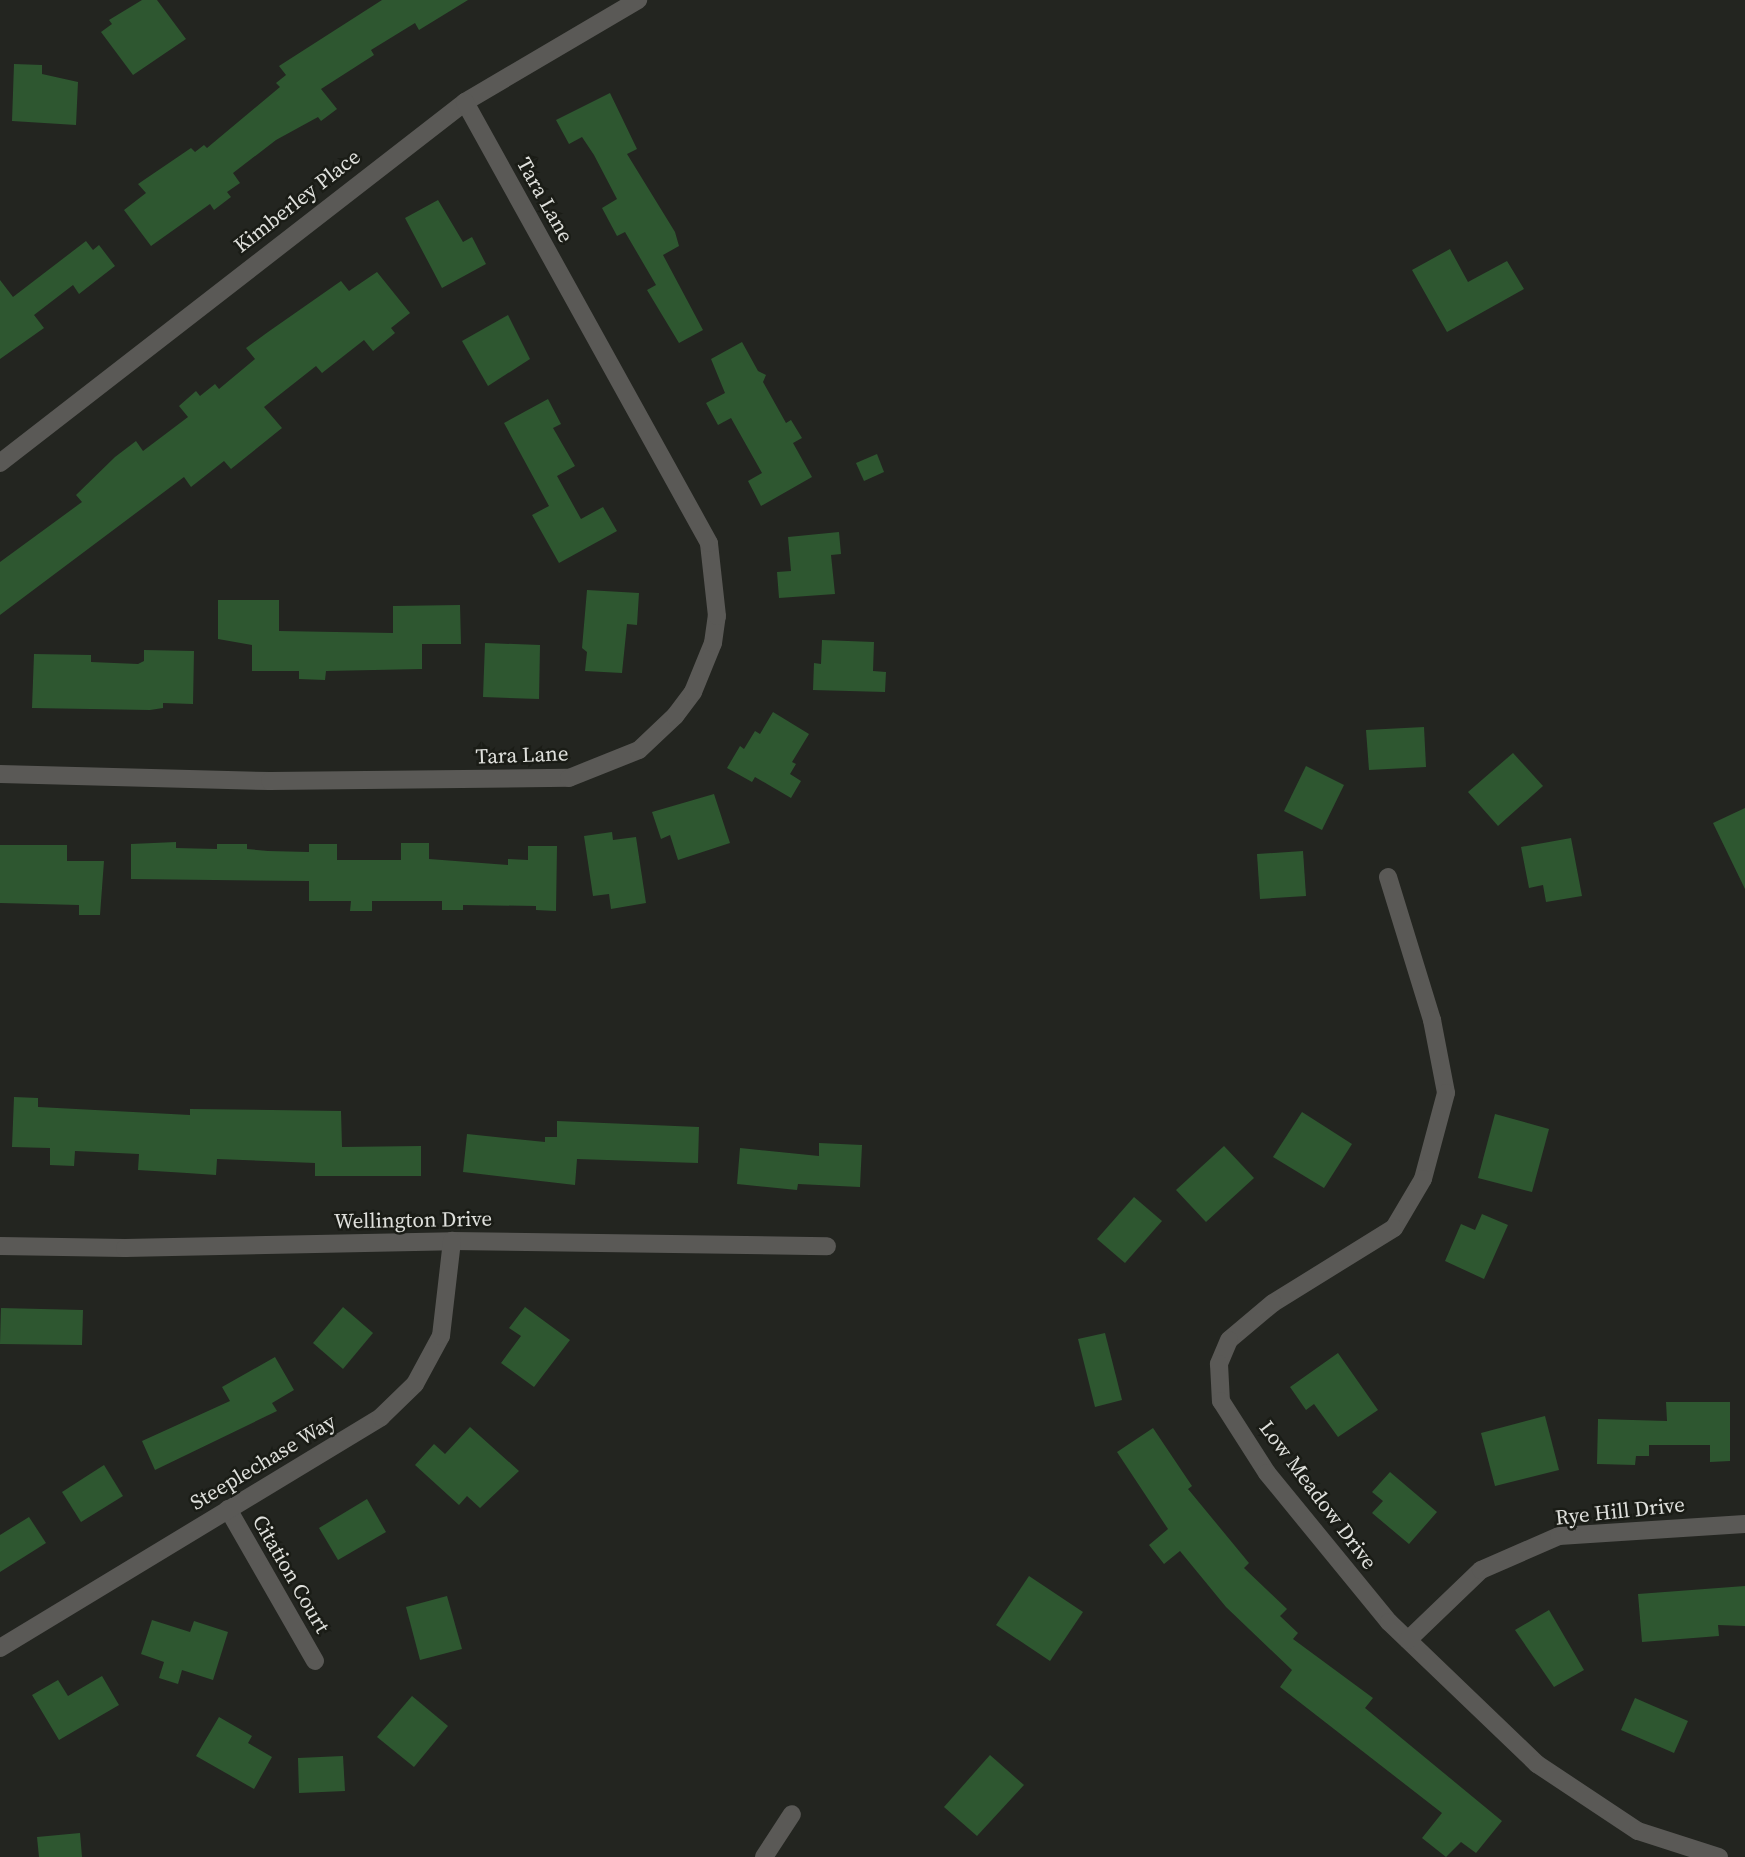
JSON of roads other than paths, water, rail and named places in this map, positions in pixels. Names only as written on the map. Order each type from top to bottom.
[{"type":"street","name":"Kimberley Place","points":[[0,463],[465,102],[638,0]]},
{"type":"street","name":"Tara Lane","points":[[0,774],[271,781],[569,778],[639,750],[675,716],[693,692],[713,642],[717,616],[709,543],[465,102]]},
{"type":"street","name":"Low Meadow Drive","points":[[1388,877],[1432,1020],[1446,1093],[1423,1179],[1394,1228],[1273,1303],[1229,1339],[1219,1364],[1221,1401],[1267,1473],[1324,1546],[1408,1640],[1536,1764],[1638,1831],[1719,1857]]},
{"type":"street","name":"Wellington Drive","points":[[0,1246],[125,1248],[453,1241],[827,1246]]},
{"type":"street","name":"Steeplechase Way","points":[[0,1648],[381,1417],[415,1384],[441,1336],[453,1241]]},
{"type":"street","name":"Citation Court","points":[[228,1510],[315,1661]]},
{"type":"street","name":"Rye Hill Drive","points":[[1408,1640],[1481,1570],[1559,1536],[1745,1524]]},
{"type":"street","points":[[764,1857],[792,1814]]}]
